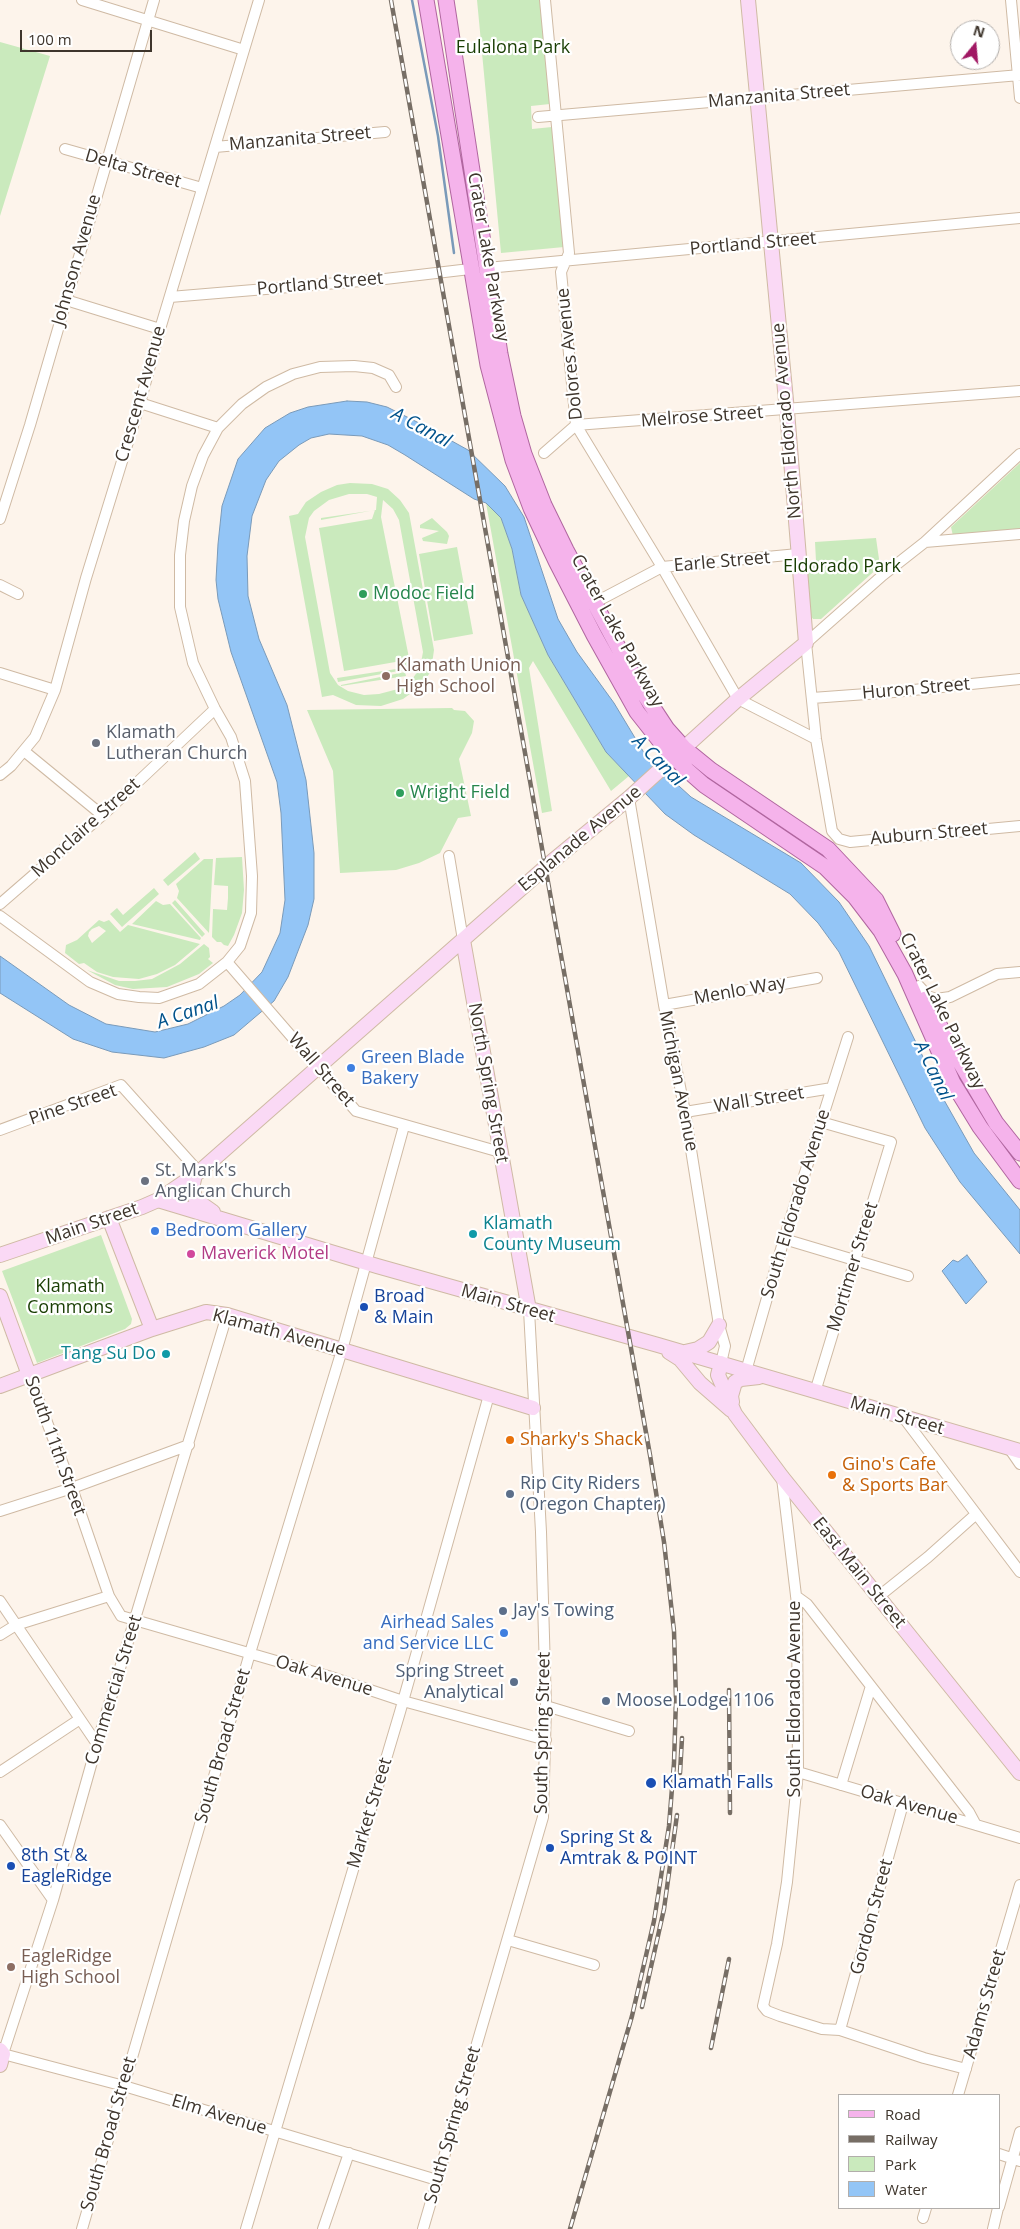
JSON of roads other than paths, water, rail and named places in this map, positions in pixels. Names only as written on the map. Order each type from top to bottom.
[{"type":"main road","name":"Crater Lake Parkway","points":[[426,0],[470,269],[488,365],[503,427],[531,508],[594,635],[637,712],[679,753],[704,784],[825,867],[855,897],[882,931],[905,974],[952,1083],[980,1127],[1020,1181]]},
{"type":"main road","name":"Crater Lake Parkway","points":[[446,0],[500,354],[513,416],[524,454],[548,512],[640,688],[667,728],[679,753],[711,770],[828,849],[876,900],[948,1042],[991,1115],[1020,1153]]},
{"type":"main road","points":[[470,269],[476,270],[480,278],[485,308],[500,354]]},
{"type":"street","points":[[82,0],[244,50]]},
{"type":"street","name":"Johnson Avenue","points":[[0,520],[154,0]]},
{"type":"street","name":"Crescent Avenue","points":[[0,775],[24,751],[43,721],[54,690],[140,403],[160,328],[260,0]]},
{"type":"street","name":"Dolores Avenue","points":[[544,0],[569,253],[561,272],[576,426],[662,567],[738,699]]},
{"type":"street","name":"North Eldorado Avenue","points":[[748,0],[816,739],[832,832],[839,839]]},
{"type":"street","points":[[1011,0],[1020,98]]},
{"type":"street","name":"Manzanita Street","points":[[538,117],[1019,75]]},
{"type":"street","name":"Manzanita Street","points":[[215,147],[385,132]]},
{"type":"street","name":"Delta Street","points":[[65,149],[202,188]]},
{"type":"street","name":"Portland Street","points":[[486,268],[770,243],[1020,218]]},
{"type":"street","name":"Portland Street","points":[[170,297],[376,280],[470,269]]},
{"type":"street","points":[[66,300],[160,328]]},
{"type":"street","points":[[0,916],[90,982],[118,994],[139,998],[160,998],[199,984],[227,962],[240,946],[251,912],[252,876],[245,781],[231,737],[193,663],[180,607],[180,555],[184,521],[192,486],[203,456],[218,428],[242,404],[266,387],[293,374],[320,367],[354,366],[374,368],[389,375],[396,387]]},
{"type":"street","name":"Melrose Street","points":[[576,426],[1020,392]]},
{"type":"street","points":[[140,403],[218,428]]},
{"type":"street","points":[[544,453],[576,426]]},
{"type":"street","name":"Esplanade Avenue","points":[[158,1200],[197,1174],[549,864],[634,794],[738,699],[806,643],[883,575],[925,542],[1020,454]]},
{"type":"street","points":[[925,542],[1020,534]]},
{"type":"street","name":"Earle Street","points":[[594,602],[662,567],[798,554]]},
{"type":"street","points":[[0,585],[18,594]]},
{"type":"street","points":[[0,673],[54,690]]},
{"type":"street","name":"Huron Street","points":[[812,698],[1020,679]]},
{"type":"street","points":[[738,699],[816,739]]},
{"type":"street","name":"Monclaire Street","points":[[0,904],[102,815],[215,709]]},
{"type":"street","points":[[24,751],[102,815]]},
{"type":"street","name":"Michigan Avenue","points":[[634,794],[664,1005],[685,1112],[719,1325],[725,1346],[721,1363]]},
{"type":"street","name":"Auburn Street","points":[[839,839],[850,842],[1020,826]]},
{"type":"street","name":"North Spring Street","points":[[449,856],[529,1310]]},
{"type":"street","name":"Wall Street","points":[[227,962],[356,1111],[500,1152]]},
{"type":"street","points":[[919,986],[928,996],[936,999],[950,998],[997,974],[1020,972]]},
{"type":"street","name":"Menlo Way","points":[[664,1005],[816,978]]},
{"type":"street","name":"South Eldorado Avenue","points":[[746,1371],[784,1239],[848,1037]]},
{"type":"street","name":"Pine Street","points":[[0,1130],[121,1085],[197,1174]]},
{"type":"street","name":"Wall Street","points":[[685,1112],[832,1088]]},
{"type":"street","name":"Wall Street","points":[[821,1122],[891,1142]]},
{"type":"street","name":"South Broad Street","points":[[82,2229],[250,1653],[342,1350],[404,1126]]},
{"type":"street","name":"Mortimer Street","points":[[815,1392],[891,1142]]},
{"type":"street","points":[[197,1174],[192,1188],[196,1200],[226,1220]]},
{"type":"street","name":"Main Street","points":[[0,1256],[158,1200],[366,1263],[684,1352],[1014,1450]]},
{"type":"street","points":[[109,1218],[152,1329]]},
{"type":"street","points":[[784,1239],[908,1276]]},
{"type":"street","name":"South 11th Street","points":[[0,1296],[72,1488],[109,1596]]},
{"type":"street","name":"South Spring Street","points":[[423,2229],[543,1816],[546,1706],[541,1532],[529,1310]]},
{"type":"street","name":"Klamath Avenue","points":[[0,1386],[152,1329],[206,1312],[227,1315],[533,1408]]},
{"type":"street","name":"Commercial Street","points":[[1,2056],[53,1900],[97,1744],[189,1446],[227,1315]]},
{"type":"street","points":[[684,1352],[698,1349],[708,1342],[719,1325]]},
{"type":"street","points":[[658,1345],[680,1358],[700,1383],[735,1414]]},
{"type":"street","name":"East Main Street","points":[[721,1363],[718,1375],[735,1414],[782,1477],[1020,1773]]},
{"type":"street","points":[[735,1414],[731,1396],[734,1382],[740,1379],[764,1376]]},
{"type":"street","name":"Market Street","points":[[246,2229],[403,1701],[489,1395]]},
{"type":"street","points":[[903,1417],[975,1515],[1020,1572]]},
{"type":"street","points":[[0,1511],[72,1488],[189,1446]]},
{"type":"street","points":[[1014,1450],[1020,1464]]},
{"type":"street","name":"South Eldorado Avenue","points":[[782,1477],[796,1596],[798,1772],[788,1882],[763,2006],[767,2011],[822,2029],[840,2030],[924,2058],[966,2068]]},
{"type":"street","points":[[878,1597],[928,1557],[975,1515]]},
{"type":"street","points":[[0,1635],[16,1625],[109,1596]]},
{"type":"street","name":"Oak Avenue","points":[[109,1596],[121,1616],[135,1621],[328,1676],[403,1701],[546,1740]]},
{"type":"street","points":[[796,1596],[807,1604],[968,1812],[976,1825]]},
{"type":"street","points":[[0,1601],[97,1744]]},
{"type":"street","points":[[841,1785],[871,1686]]},
{"type":"street","points":[[546,1706],[629,1731]]},
{"type":"street","points":[[0,1772],[80,1719]]},
{"type":"street","name":"Oak Avenue","points":[[798,1772],[1020,1838]]},
{"type":"street","name":"Gordon Street","points":[[840,2030],[844,2023],[903,1804]]},
{"type":"street","points":[[0,1825],[53,1900]]},
{"type":"street","name":"Adams Street","points":[[958,2094],[1020,1884]]},
{"type":"street","points":[[508,1940],[594,1966]]},
{"type":"street","name":"Elm Avenue","points":[[1,2056],[124,2086],[438,2180]]},
{"type":"street","points":[[1000,2204],[1016,2159],[1020,2132]]},
{"type":"street","points":[[323,2229],[350,2153]]},
{"type":"street","points":[[1000,2154],[1016,2159]]},
{"type":"street","points":[[992,2229],[998,2209]]},
{"type":"water","name":"A Canal","points":[[347,401],[367,402],[387,407],[423,425],[468,450],[505,486],[524,517],[558,619],[577,652],[614,703],[646,756],[691,797],[801,863],[839,902],[869,946],[944,1100],[974,1153],[1020,1210],[1020,1254],[960,1182],[925,1128],[839,952],[818,923],[790,894],[694,835],[665,814],[606,752],[548,655],[521,595],[512,549],[501,518],[486,503],[474,499],[405,455],[388,445],[362,436],[329,434],[311,438],[299,445],[279,461],[266,480],[252,516],[247,556],[248,596],[259,639],[287,705],[306,780],[314,853],[314,899],[308,925],[288,977],[274,1001],[234,1035],[204,1047],[164,1058],[112,1052],[73,1039],[0,993],[0,956],[69,1005],[106,1024],[155,1032],[188,1024],[224,1006],[240,995],[262,972],[280,933],[285,900],[281,813],[277,782],[231,652],[218,599],[216,580],[222,506],[238,459],[265,428],[290,413],[308,407]]},
{"type":"water","points":[[967,1255],[987,1282],[966,1304],[942,1271],[953,1260],[958,1262]]},
{"type":"waterway","points":[[412,0],[438,136],[454,253]]},
{"type":"railway","points":[[391,0],[650,1455],[664,1542],[674,1631],[676,1699],[674,1763],[669,1826],[654,1921],[632,2016],[570,2229]]},
{"type":"railway","points":[[729,1690],[730,1813]]},
{"type":"railway","points":[[680,1773],[682,1738]]},
{"type":"railway","points":[[642,2007],[664,1909],[677,1815]]},
{"type":"railway","points":[[711,2048],[729,1959]]},
{"type":"place","name":"Modoc Field","points":[[363,594]]},
{"type":"place","name":"Klamath Union High School","points":[[386,676]]},
{"type":"place","name":"Klamath Lutheran Church","points":[[96,743]]},
{"type":"place","name":"Wright Field","points":[[400,793]]},
{"type":"place","name":"Green Blade Bakery","points":[[351,1068]]},
{"type":"place","name":"St. Mark's Anglican Church","points":[[145,1181]]},
{"type":"place","name":"Bedroom Gallery","points":[[155,1231]]},
{"type":"place","name":"Klamath County Museum","points":[[473,1234]]},
{"type":"place","name":"Maverick Motel","points":[[191,1254]]},
{"type":"place","name":"Broad & Main","points":[[364,1307]]},
{"type":"place","name":"Tang Su Do","points":[[166,1354]]},
{"type":"place","name":"Sharky's Shack","points":[[510,1440]]},
{"type":"place","name":"Gino's Cafe & Sports Bar","points":[[832,1475]]},
{"type":"place","name":"Rip City Riders (Oregon Chapter)","points":[[510,1494]]},
{"type":"place","name":"Jay's Towing","points":[[503,1611]]},
{"type":"place","name":"Airhead Sales and Service LLC","points":[[504,1633]]},
{"type":"place","name":"Spring Street Analytical","points":[[514,1682]]},
{"type":"place","name":"Moose Lodge 1106","points":[[606,1701]]},
{"type":"place","name":"Klamath Falls","points":[[651,1783]]},
{"type":"place","name":"Spring St & Amtrak & POINT","points":[[550,1848]]},
{"type":"place","name":"8th St & EagleRidge","points":[[11,1866]]},
{"type":"place","name":"EagleRidge High School","points":[[11,1967]]},
{"type":"park label","name":"Eulalona Park","points":[[513,48]]},
{"type":"park label","name":"Eldorado Park","points":[[842,567]]},
{"type":"park label","name":"Klamath Commons","points":[[70,1297]]}]
